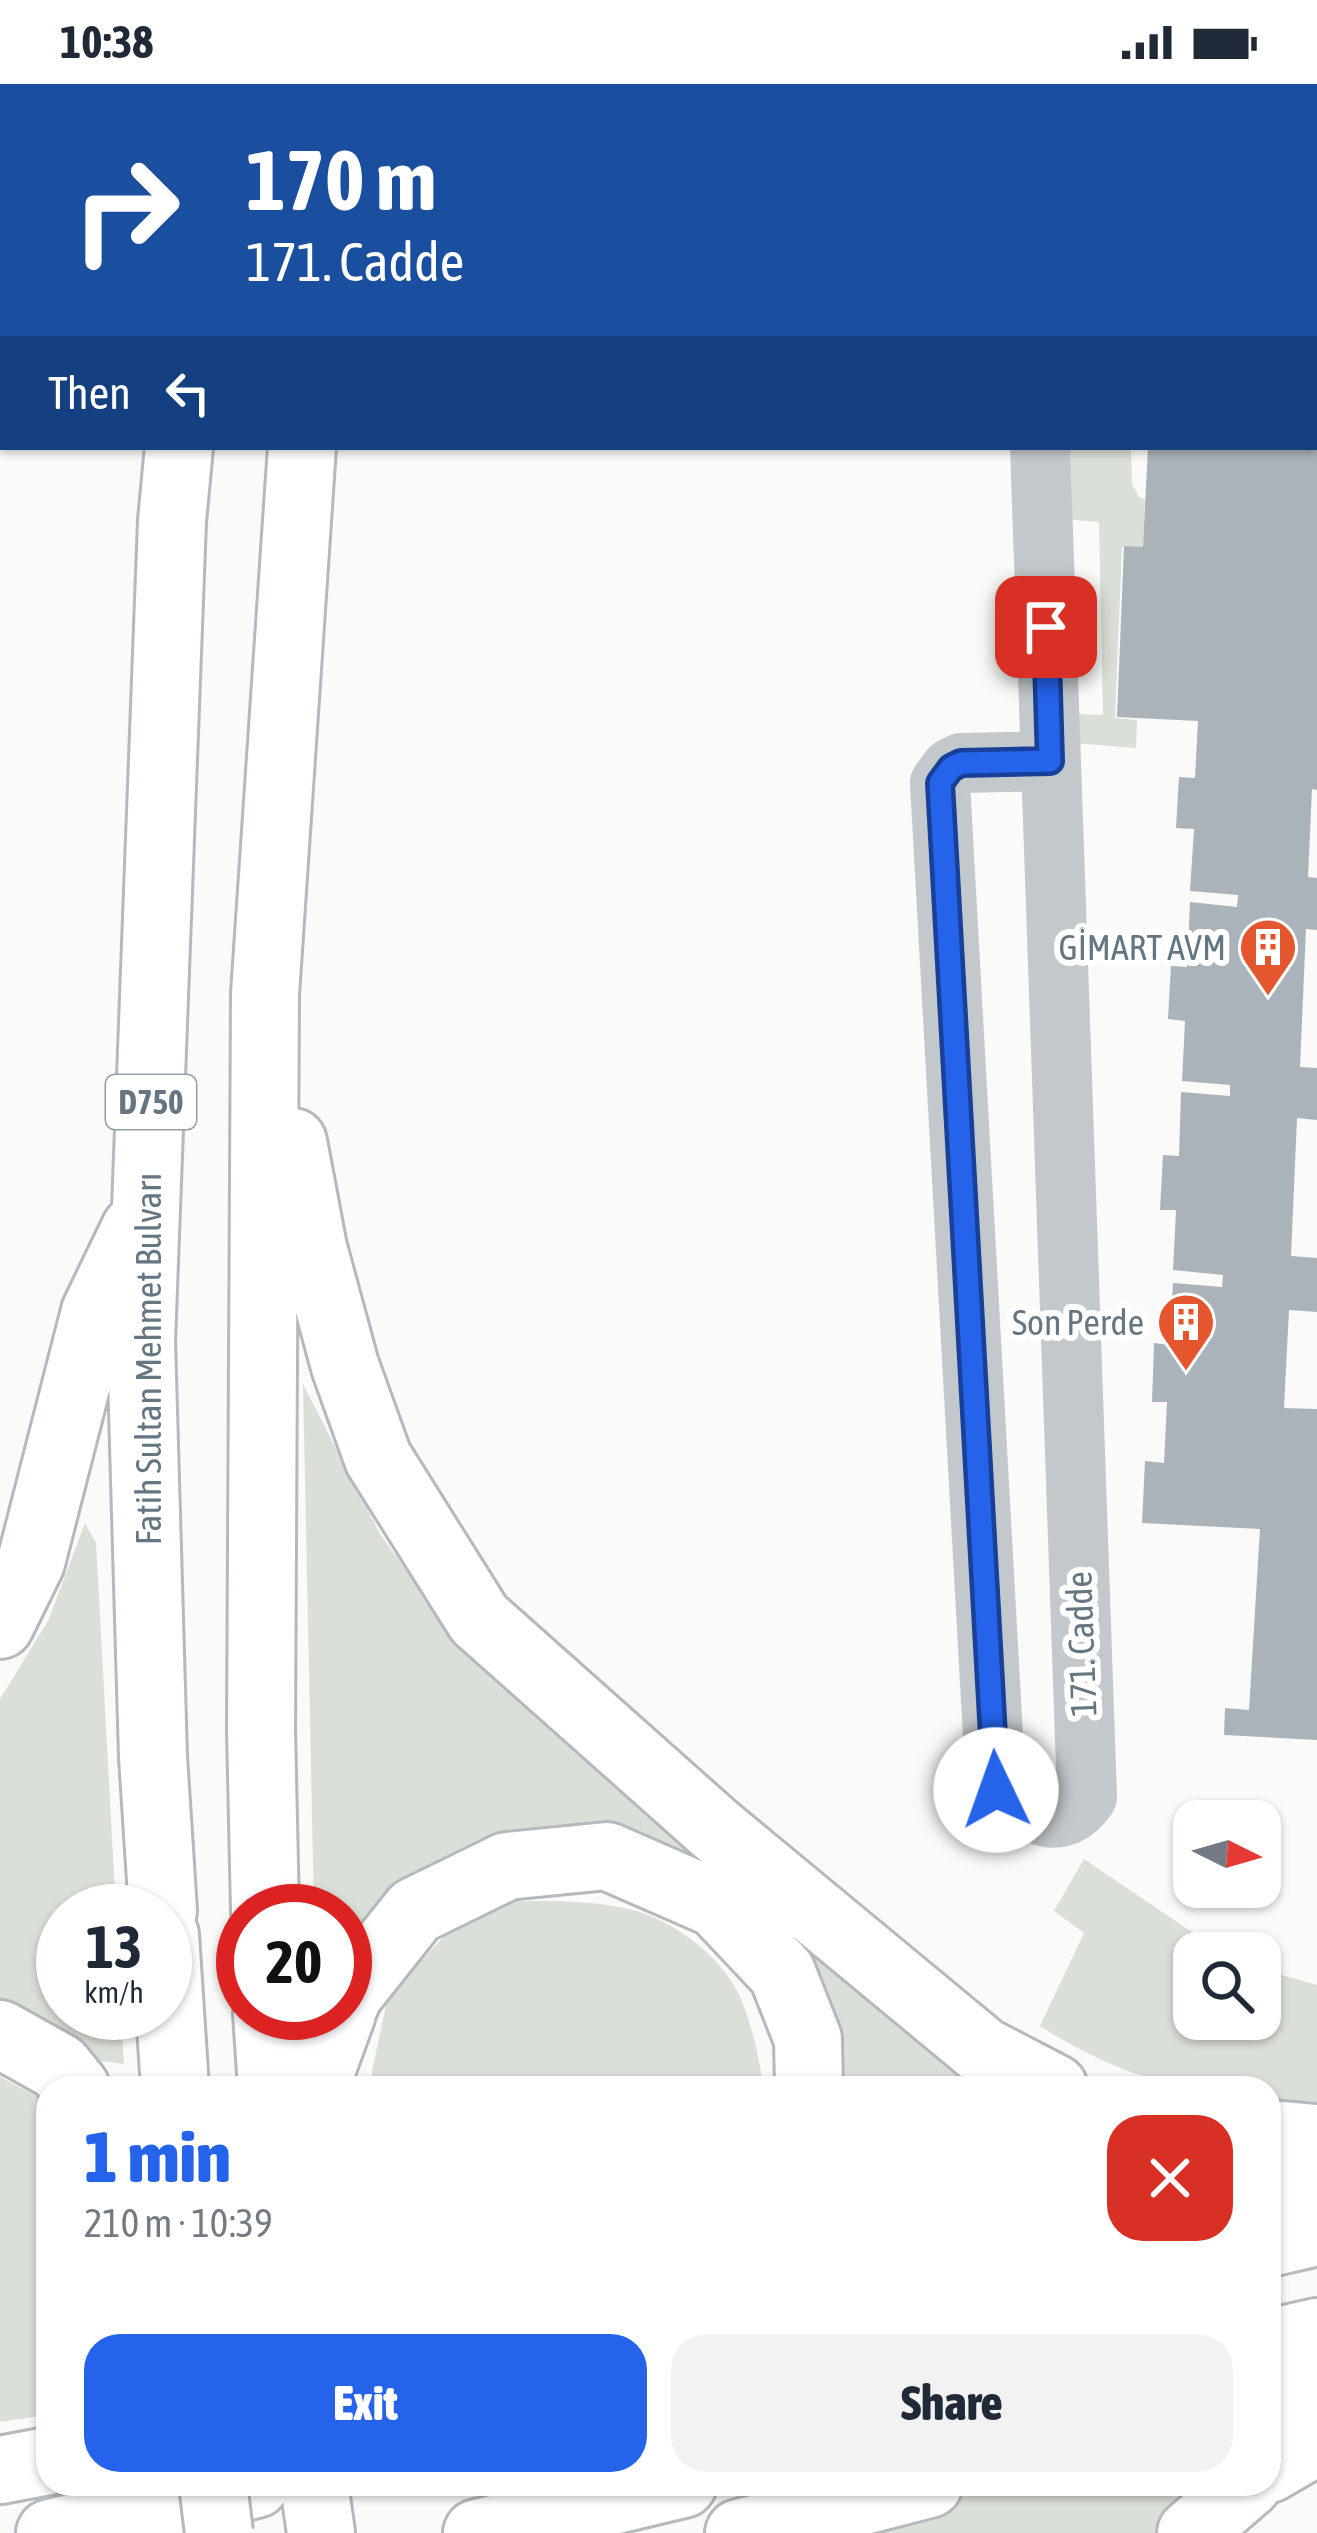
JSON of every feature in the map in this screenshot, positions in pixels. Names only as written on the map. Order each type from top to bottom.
[{"type":"main road","name":"Fatih Sultan Mehmet Bulvarı","points":[[162,1884],[153,1757],[141,1341],[172,521],[179,450]]},
{"type":"main road","points":[[264,1884],[265,994],[302,450]]},
{"type":"main road","points":[[265,994],[314,1248],[345,1366],[378,1458],[479,1619],[715,1829],[983,2051],[1031,2076]]},
{"type":"main road","points":[[0,1625],[31,1562],[94,1312],[147,1204]]},
{"type":"main road","points":[[372,1965],[415,1910],[507,1867],[607,1856],[717,1904],[782,1972],[808,2039],[809,2076]]},
{"type":"main road","points":[[0,2034],[59,2067],[66,2076]]},
{"type":"main road","points":[[172,2040],[174,2076]]},
{"type":"main road","points":[[269,2040],[271,2076]]},
{"type":"main road","points":[[321,2076],[332,2040]]},
{"type":"main road","points":[[1281,2135],[1317,2138]]},
{"type":"main road","points":[[1281,2182],[1317,2177]]},
{"type":"main road","points":[[1281,2240],[1317,2232]]},
{"type":"main road","points":[[1281,2340],[1317,2332]]},
{"type":"main road","points":[[1281,2393],[1317,2385]]},
{"type":"main road","points":[[1281,2462],[1317,2441]]},
{"type":"main road","points":[[0,2470],[36,2463]]},
{"type":"main road","points":[[50,2533],[206,2496]]},
{"type":"main road","points":[[214,2496],[219,2533]]},
{"type":"main road","points":[[316,2496],[321,2533]]},
{"type":"main road","points":[[477,2533],[632,2496]]},
{"type":"main road","points":[[739,2533],[882,2496]]},
{"type":"main road","points":[[1191,2533],[1234,2496]]},
{"type":"lane","name":"171. Cadde","points":[[1040,450],[1087,1797],[1070,1814],[1049,1820],[1038,1818],[996,1790],[940,783],[961,763],[1050,761]]},
{"type":"shaded area","points":[[1063,450],[1131,450],[1132,484],[1145,499],[1143,547],[1122,547],[1115,718],[1137,720],[1136,748],[1073,743],[1074,714],[1103,715],[1099,522],[1063,519]]},
{"type":"shaded area","points":[[303,1384],[380,1534],[460,1644],[599,1772],[831,1946],[971,2076],[828,2076],[799,1967],[587,1847],[372,1941],[372,1884],[313,1884]]},
{"type":"shaded area","points":[[85,1523],[96,1543],[115,1884],[36,1884],[36,2027],[0,2006],[0,1699],[48,1621]]},
{"type":"shaded area","points":[[1084,1859],[1192,1932],[1173,1932],[1173,2040],[1281,2040],[1281,1975],[1317,1985],[1317,2103],[1281,2100],[1281,2076],[1143,2076],[1093,2056],[1040,2026],[1084,1933],[1054,1911]]},
{"type":"shaded area","points":[[516,1901],[621,1907],[663,1922],[713,1959],[738,1992],[761,2076],[372,2076],[388,1996],[452,1928]]},
{"type":"shaded area","points":[[59,2040],[123,2040],[124,2064],[93,2060]]},
{"type":"shaded area","points":[[0,2077],[36,2096],[36,2417],[0,2422]]},
{"type":"shaded area","points":[[937,2496],[1202,2496],[1168,2533],[788,2533]]},
{"type":"building","points":[[1148,450],[1317,450],[1317,790],[1312,789],[1308,877],[1317,878],[1317,930],[1306,929],[1300,1067],[1317,1068],[1317,1120],[1297,1118],[1291,1256],[1317,1258],[1317,1312],[1289,1310],[1284,1408],[1317,1409],[1317,1740],[1224,1735],[1225,1708],[1249,1710],[1260,1529],[1142,1523],[1145,1461],[1164,1463],[1167,1402],[1152,1402],[1154,1343],[1170,1345],[1173,1283],[1222,1287],[1223,1275],[1173,1270],[1176,1210],[1160,1210],[1163,1155],[1179,1156],[1181,1092],[1230,1096],[1230,1085],[1182,1081],[1185,1021],[1168,1019],[1171,966],[1187,967],[1190,902],[1237,907],[1238,895],[1190,891],[1194,829],[1176,828],[1179,777],[1195,778],[1198,721],[1117,717],[1124,546],[1143,547]]},
{"type":"place","name":"GİMART AVM","points":[[1268,998]]},
{"type":"place","name":"Son Perde","points":[[1186,1373]]},
{"type":"route","points":[[996,1790],[940,783],[944,774],[961,763],[1050,761],[1046,627]]}]
